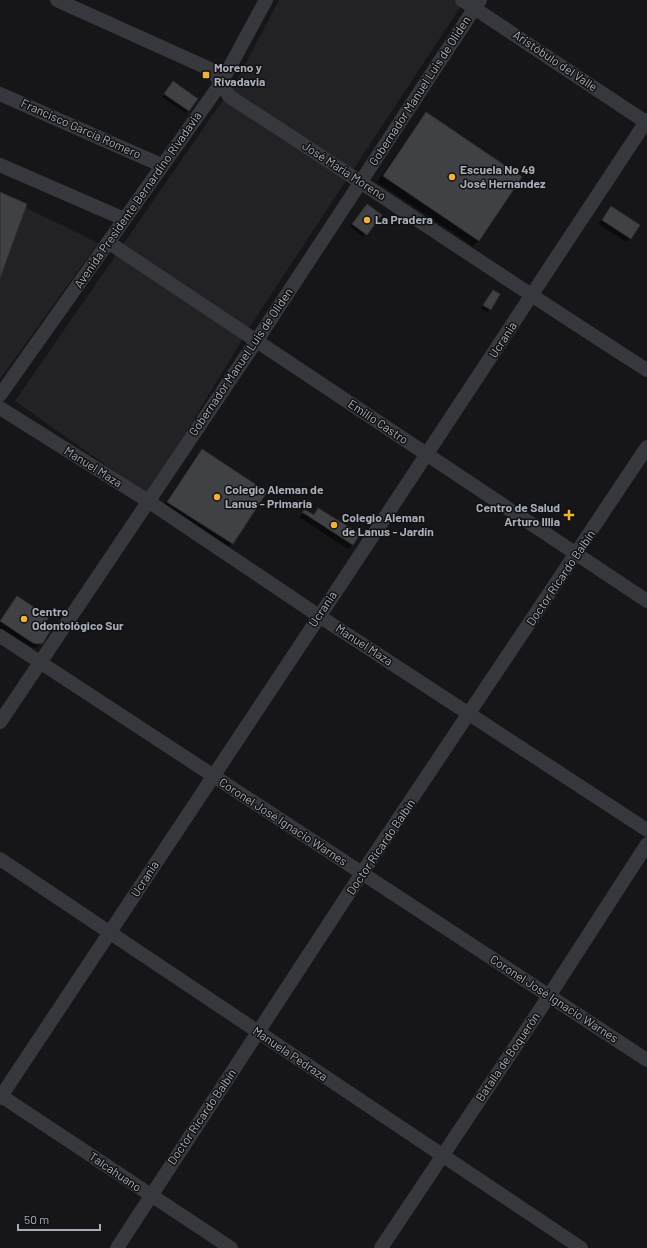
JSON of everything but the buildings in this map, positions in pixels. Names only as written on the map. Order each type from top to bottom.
[{"type":"street","name":"José María Moreno","points":[[57,0],[212,70],[230,97],[240,104],[361,181],[532,296],[647,370]]},
{"type":"street","name":"Avenida Presidente Bernardino Rivadavia","points":[[0,395],[161,165],[221,83],[266,0]]},
{"type":"street","name":"Aristóbulo del Valle","points":[[462,0],[477,4],[647,121]]},
{"type":"street","name":"Gobernador Manuel Luis de Oliden","points":[[0,722],[256,340],[477,4]]},
{"type":"street","name":"Francisco García Romero","points":[[0,94],[161,165]]},
{"type":"street","name":"Ucrania","points":[[0,1097],[647,121]]},
{"type":"street","points":[[0,165],[124,219]]},
{"type":"street","name":"Emilio Castro","points":[[108,242],[647,602]]},
{"type":"street","name":"Manuel Maza","points":[[0,408],[148,501],[319,616],[470,713],[647,830]]},
{"type":"street","name":"Doctor Ricardo Balbín","points":[[117,1248],[362,873],[576,556],[647,447]]},
{"type":"street","name":"Coronel José Ignacio Warnes","points":[[0,636],[647,1060]]},
{"type":"street","name":"Batalla de Boquerón","points":[[381,1248],[549,996],[647,844]]},
{"type":"street","name":"Manuela Pedraza","points":[[0,859],[580,1248]]},
{"type":"street","name":"Talcahuano","points":[[0,1097],[231,1248]]},
{"type":"shaded area","points":[[279,0],[465,0],[251,325],[148,495],[15,401],[238,78]]},
{"type":"shaded area","points":[[0,195],[98,243],[0,379]]},
{"type":"place","name":"Moreno y Rivadavia","points":[[206,75]]},
{"type":"place","name":"Escuela No 49 José Hernandez","points":[[452,177]]},
{"type":"place","name":"La Pradera","points":[[367,220]]},
{"type":"place","name":"Colegio Aleman de Lanus - Primaria","points":[[217,497]]},
{"type":"place","name":"Centro de Salud Arturo Illia","points":[[569,515]]},
{"type":"place","name":"Colegio Aleman de Lanus - Jardín","points":[[334,525]]},
{"type":"place","name":"Centro Odontológico Sur","points":[[24,619]]}]
